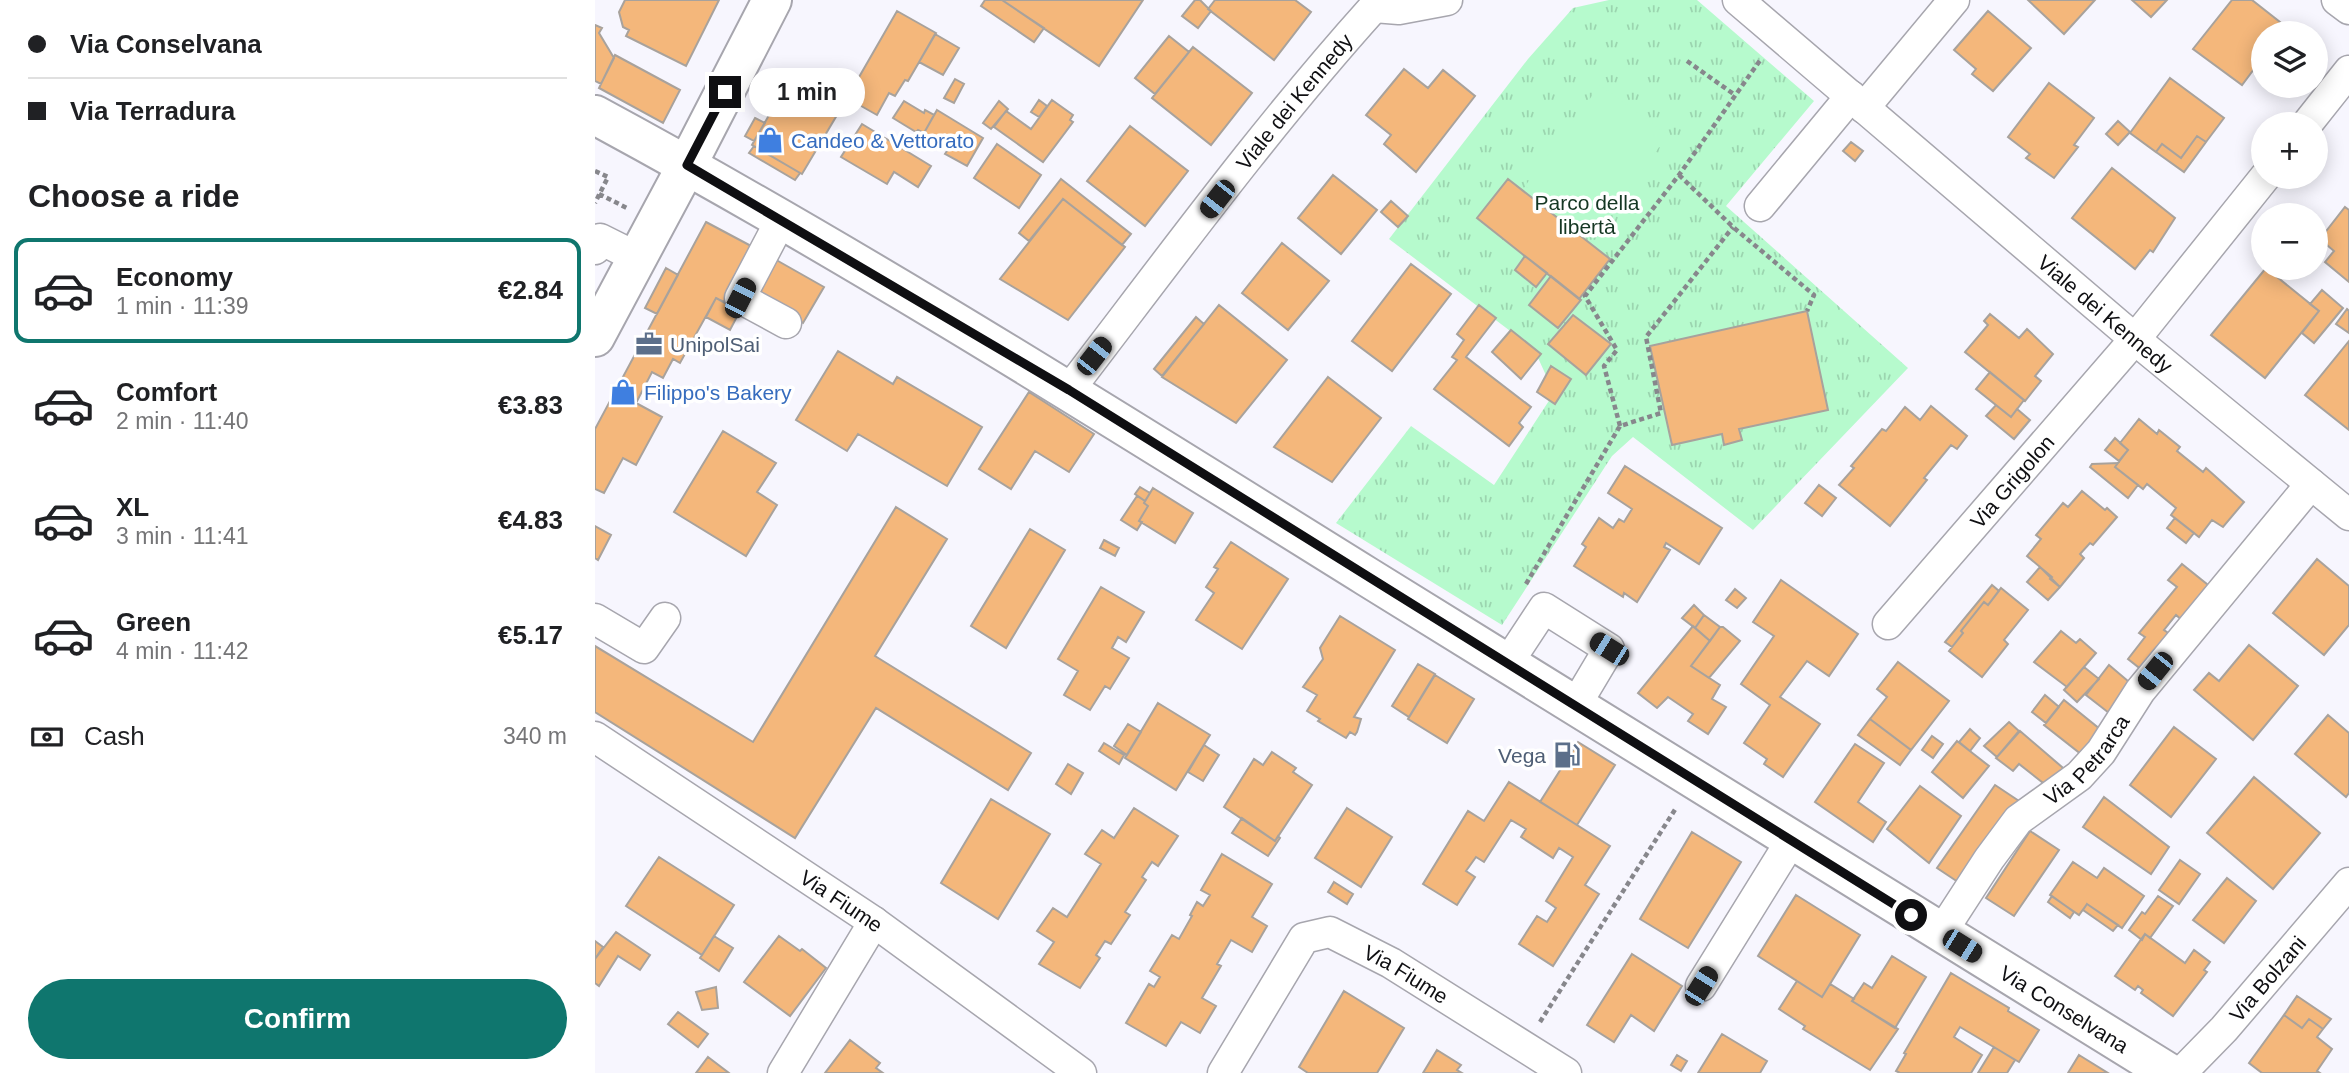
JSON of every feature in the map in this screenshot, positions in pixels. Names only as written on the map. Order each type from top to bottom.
[{"type":"main road","points":[[595,337],[772,0]]},
{"type":"main road","name":"Via Conselvana","points":[[595,115],[687,165],[1069,390],[1791,841],[2169,1073]]},
{"type":"street","name":"Viale dei Kennedy","points":[[1069,390],[1331,56],[1369,3],[1399,9],[1447,0]]},
{"type":"street","name":"Viale dei Kennedy","points":[[1738,0],[2135,340],[2349,515]]},
{"type":"street","points":[[1760,206],[1954,0]]},
{"type":"street","points":[[2337,0],[2349,9]]},
{"type":"street","points":[[2317,112],[2349,71]]},
{"type":"street","name":"Via Grigolon","points":[[1888,624],[2135,340],[2255,189]]},
{"type":"street","points":[[781,220],[740,298],[786,323]]},
{"type":"street","points":[[595,249],[600,239],[638,258]]},
{"type":"street","name":"Via Petrarca","points":[[1941,933],[2018,820],[2079,776],[2101,752],[2140,691],[2311,484]]},
{"type":"street","points":[[1507,664],[1544,608],[1609,649],[1575,706]]},
{"type":"street","points":[[595,619],[644,648],[665,618]]},
{"type":"street","name":"Via Fiume","points":[[595,737],[874,922],[1081,1073]]},
{"type":"street","points":[[1701,986],[1791,841]]},
{"type":"street","name":"Via Bolzani","points":[[2181,1073],[2224,1029],[2349,883]]},
{"type":"street","points":[[783,1073],[874,922]]},
{"type":"street","name":"Via Fiume","points":[[1223,1073],[1304,938],[1330,932],[1391,963],[1566,1073]]},
{"type":"path","points":[[1621,426],[1604,366],[1617,350],[1585,296],[1679,175],[1780,36]]},
{"type":"path","points":[[1687,61],[1735,96]]},
{"type":"path","points":[[595,171],[608,177],[595,202]]},
{"type":"path","points":[[1679,175],[1733,226],[1814,295],[1807,311]]},
{"type":"path","points":[[599,194],[631,209]]},
{"type":"path","points":[[1521,592],[1621,426],[1661,413],[1646,337],[1733,226]]},
{"type":"path","points":[[1525,1047],[1694,780]]},
{"type":"green space","name":"Parco della libertà","points":[[1609,0],[1697,0],[1814,101],[1726,206],[1908,368],[1753,530],[1633,437],[1612,456],[1502,625],[1336,523],[1411,426],[1494,485],[1554,393],[1534,349],[1389,239],[1528,59],[1573,8]]},
{"type":"green space","points":[[1600,85],[1668,135],[1593,237],[1525,186]]},
{"type":"building","points":[[625,0],[719,0],[686,66],[626,36],[629,30],[623,27],[619,12]]},
{"type":"building","points":[[985,0],[1002,0],[1044,28],[1034,42],[981,6]]},
{"type":"building","points":[[1002,0],[1143,0],[1099,66]]},
{"type":"building","points":[[1195,0],[1200,0],[1211,11],[1198,28],[1182,16]]},
{"type":"building","points":[[1215,0],[1295,0],[1311,12],[1274,60],[1208,9]]},
{"type":"building","points":[[2028,0],[2095,0],[2064,34]]},
{"type":"building","points":[[2132,0],[2167,0],[2151,17]]},
{"type":"building","points":[[2232,0],[2252,0],[2279,21],[2251,21],[2251,73],[2242,85],[2193,49]]},
{"type":"building","points":[[897,11],[936,33],[908,81],[905,80],[895,96],[889,93],[877,115],[847,98]]},
{"type":"building","points":[[1988,11],[2031,48],[1993,91],[1972,74],[1976,69],[1954,50]]},
{"type":"building","points":[[595,25],[602,28],[599,33],[614,58],[601,84],[595,81]]},
{"type":"building","points":[[935,34],[959,48],[943,75],[919,62]]},
{"type":"building","points":[[1169,36],[1189,52],[1155,94],[1135,78]]},
{"type":"building","points":[[1193,47],[1252,93],[1211,145],[1152,98]]},
{"type":"building","points":[[615,55],[680,90],[663,123],[599,88]]},
{"type":"building","points":[[1404,69],[1428,88],[1443,70],[1475,96],[1416,172],[1384,144],[1391,135],[1366,115]]},
{"type":"building","points":[[2170,78],[2224,118],[2206,142],[2197,136],[2181,158],[2162,144],[2156,152],[2130,133]]},
{"type":"building","points":[[955,79],[964,84],[954,103],[944,98]]},
{"type":"building","points":[[789,80],[840,110],[802,174],[752,145]]},
{"type":"building","points":[[2049,83],[2094,118],[2074,145],[2078,147],[2054,178],[2026,158],[2030,154],[2008,137]]},
{"type":"building","points":[[1039,100],[1047,106],[1039,117],[1031,112]]},
{"type":"building","points":[[1052,100],[1073,115],[1070,120],[1073,122],[1043,162],[994,127],[1006,111],[1031,129]]},
{"type":"building","points":[[904,101],[924,113],[925,110],[934,115],[924,133],[918,130],[916,132],[893,118]]},
{"type":"building","points":[[999,101],[1008,109],[991,129],[983,123]]},
{"type":"building","points":[[937,110],[983,138],[967,166],[945,154],[949,148],[924,133]]},
{"type":"building","points":[[755,118],[765,123],[754,141],[745,136]]},
{"type":"building","points":[[2118,121],[2130,132],[2118,145],[2106,134]]},
{"type":"building","points":[[862,124],[931,166],[918,187],[894,172],[887,184],[841,157]]},
{"type":"building","points":[[1130,126],[1188,171],[1145,226],[1087,181]]},
{"type":"building","points":[[2197,136],[2206,142],[2184,172],[2156,152],[2162,144],[2181,158]]},
{"type":"building","points":[[1851,142],[1863,151],[1855,161],[1843,151]]},
{"type":"building","points":[[997,144],[1041,175],[1019,208],[974,178]]},
{"type":"building","points":[[754,146],[800,173],[795,180],[749,153]]},
{"type":"building","points":[[2112,168],[2175,218],[2153,252],[2150,250],[2135,269],[2072,218]]},
{"type":"building","points":[[1333,175],[1377,210],[1341,254],[1298,218]]},
{"type":"building","points":[[1061,179],[1131,234],[1122,245],[1063,199],[1029,241],[1019,233]]},
{"type":"building","points":[[1508,179],[1610,259],[1579,299],[1477,218]]},
{"type":"building","points":[[1063,199],[1125,247],[1068,320],[1000,279]]},
{"type":"building","points":[[1391,201],[1408,216],[1398,227],[1381,212]]},
{"type":"building","points":[[2345,207],[2349,210],[2349,282],[2328,264],[2328,258],[2334,251],[2328,246],[2328,229]]},
{"type":"building","points":[[706,222],[753,247],[724,302],[716,298],[680,363],[673,359],[663,378],[652,372],[636,403],[662,417],[636,465],[623,458],[604,493],[595,489],[595,429]]},
{"type":"building","points":[[1282,243],[1329,281],[1288,330],[1242,293]]},
{"type":"building","points":[[1525,256],[1547,273],[1536,287],[1515,270]]},
{"type":"building","points":[[771,257],[824,287],[803,323],[751,293]]},
{"type":"building","points":[[1411,264],[1451,294],[1392,371],[1352,341]]},
{"type":"building","points":[[666,268],[678,275],[657,314],[645,308]]},
{"type":"building","points":[[1551,276],[1581,300],[1558,328],[1529,305]]},
{"type":"building","points":[[2256,280],[2281,280],[2319,311],[2265,378],[2211,335]]},
{"type":"building","points":[[2322,290],[2343,308],[2314,343],[2302,333],[2319,311],[2310,304]]},
{"type":"building","points":[[716,298],[740,311],[730,330],[706,317]]},
{"type":"building","points":[[1219,305],[1287,360],[1236,423],[1162,377]]},
{"type":"building","points":[[1479,305],[1496,318],[1466,357],[1531,407],[1519,423],[1523,427],[1509,446],[1434,389],[1457,360],[1452,357],[1464,340],[1457,334]]},
{"type":"building","points":[[2347,309],[2349,311],[2349,333],[2336,324]]},
{"type":"building","points":[[1807,311],[1828,410],[1739,429],[1742,440],[1724,445],[1722,434],[1672,445],[1650,346]]},
{"type":"building","points":[[1990,314],[2019,338],[2027,329],[2053,354],[2035,376],[2041,381],[2025,401],[1965,352],[1988,325],[1984,321]]},
{"type":"building","points":[[1573,315],[1611,344],[1586,375],[1548,344]]},
{"type":"building","points":[[1196,317],[1204,324],[1162,376],[1154,369]]},
{"type":"building","points":[[1511,330],[1541,354],[1521,379],[1492,352]]},
{"type":"building","points":[[2349,341],[2349,430],[2305,395]]},
{"type":"building","points":[[838,351],[893,384],[897,377],[982,427],[947,486],[858,434],[847,451],[796,420]]},
{"type":"building","points":[[1551,366],[1571,379],[1555,404],[1537,392]]},
{"type":"building","points":[[1990,372],[2024,400],[2011,417],[1976,389]]},
{"type":"building","points":[[1328,377],[1381,418],[1332,482],[1274,447]]},
{"type":"building","points":[[1029,392],[1094,434],[1069,472],[1035,451],[1011,489],[979,469]]},
{"type":"building","points":[[1996,405],[2011,417],[2017,409],[2030,420],[2014,439],[1986,416]]},
{"type":"building","points":[[1931,406],[1967,436],[1957,449],[1951,445],[1890,526],[1839,485],[1882,429],[1886,431],[1905,407],[1920,420]]},
{"type":"building","points":[[2139,419],[2157,434],[2159,430],[2180,447],[2177,451],[2203,472],[2206,468],[2244,502],[2223,527],[2212,520],[2199,537],[2171,515],[2176,508],[2147,484],[2143,489],[2115,467],[2128,450],[2120,443]]},
{"type":"building","points":[[723,431],[776,463],[757,492],[777,505],[746,556],[674,512]]},
{"type":"building","points":[[2115,438],[2128,450],[2119,461],[2105,450]]},
{"type":"building","points":[[2118,463],[2115,467],[2138,485],[2128,498],[2090,467],[2092,464]]},
{"type":"building","points":[[1625,466],[1722,528],[1699,564],[1666,543],[1664,547],[1670,550],[1637,602],[1624,593],[1623,597],[1574,566],[1586,547],[1582,544],[1599,518],[1613,528],[1619,519],[1624,522],[1632,509],[1608,493]]},
{"type":"building","points":[[1819,485],[1836,498],[1822,516],[1805,503]]},
{"type":"building","points":[[1140,487],[1150,493],[1145,501],[1135,494]]},
{"type":"building","points":[[1153,488],[1193,513],[1175,543],[1139,521],[1148,506],[1144,503]]},
{"type":"building","points":[[2082,491],[2117,517],[2093,545],[2090,543],[2080,554],[2084,558],[2060,587],[2027,556],[2041,539],[2036,535],[2063,503],[2068,507]]},
{"type":"building","points":[[1137,496],[1148,506],[1137,530],[1121,520]]},
{"type":"building","points":[[896,507],[947,539],[875,656],[1031,753],[1008,790],[876,708],[795,838],[595,712],[595,646],[753,742]]},
{"type":"building","points":[[2175,518],[2194,533],[2186,543],[2167,528]]},
{"type":"building","points":[[595,526],[611,535],[598,560],[595,558]]},
{"type":"building","points":[[1030,529],[1065,550],[1006,648],[971,626]]},
{"type":"building","points":[[1104,540],[1119,548],[1115,556],[1100,548]]},
{"type":"building","points":[[1231,542],[1288,579],[1242,649],[1196,620],[1214,593],[1206,587],[1218,569],[1214,567]]},
{"type":"building","points":[[2317,559],[2349,586],[2349,625],[2324,655],[2273,613]]},
{"type":"building","points":[[2182,564],[2218,593],[2190,627],[2176,615],[2164,630],[2171,635],[2142,670],[2128,659],[2145,637],[2139,633],[2177,587],[2168,580]]},
{"type":"building","points":[[2040,567],[2060,587],[2048,600],[2027,582]]},
{"type":"building","points":[[1781,580],[1858,634],[1829,676],[1807,661],[1780,697],[1820,724],[1783,777],[1764,764],[1767,759],[1744,743],[1770,705],[1741,684],[1774,636],[1753,622]]},
{"type":"building","points":[[1992,585],[1999,591],[1988,605],[1984,602],[1952,647],[1945,642]]},
{"type":"building","points":[[1101,587],[1144,612],[1126,642],[1118,637],[1112,648],[1129,658],[1110,689],[1105,686],[1090,710],[1064,695],[1078,671],[1058,659]]},
{"type":"building","points":[[2001,588],[2028,610],[2004,640],[2008,644],[1982,677],[1949,651],[1984,602],[1988,605]]},
{"type":"building","points":[[1735,589],[1746,598],[1737,608],[1726,600]]},
{"type":"building","points":[[1694,605],[1704,615],[1695,628],[1682,618]]},
{"type":"building","points":[[1704,615],[1720,627],[1710,641],[1695,628]]},
{"type":"building","points":[[1340,616],[1395,650],[1354,717],[1361,719],[1357,732],[1355,735],[1350,732],[1346,738],[1307,711],[1317,695],[1303,687],[1323,659],[1320,648]]},
{"type":"building","points":[[1693,626],[1710,641],[1691,666],[1720,685],[1712,699],[1726,707],[1708,734],[1688,721],[1693,714],[1668,697],[1657,708],[1638,693]]},
{"type":"building","points":[[1720,627],[1740,641],[1709,678],[1691,666]]},
{"type":"building","points":[[2061,631],[2076,643],[2080,639],[2096,653],[2067,687],[2034,662]]},
{"type":"building","points":[[2249,645],[2298,686],[2253,740],[2194,690],[2209,673],[2219,681]]},
{"type":"building","points":[[1898,662],[1949,701],[1911,750],[1870,719],[1887,697],[1877,689]]},
{"type":"building","points":[[1418,664],[1435,674],[1409,717],[1392,706]]},
{"type":"building","points":[[2109,665],[2135,687],[2109,713],[2086,695]]},
{"type":"building","points":[[2084,667],[2099,679],[2077,702],[2064,690]]},
{"type":"building","points":[[1435,675],[1474,699],[1447,743],[1408,719]]},
{"type":"building","points":[[2045,695],[2059,707],[2046,723],[2032,712]]},
{"type":"building","points":[[2064,700],[2106,734],[2086,758],[2044,725]]},
{"type":"building","points":[[1158,703],[1210,735],[1176,790],[1125,758]]},
{"type":"building","points":[[2328,715],[2349,733],[2349,793],[2346,797],[2295,754]]},
{"type":"building","points":[[1870,719],[1911,750],[1900,765],[1858,735]]},
{"type":"building","points":[[2009,722],[2019,731],[1997,757],[1984,746]]},
{"type":"building","points":[[1128,724],[1141,732],[1127,755],[1114,746]]},
{"type":"building","points":[[2174,727],[2216,759],[2171,817],[2130,785]]},
{"type":"building","points":[[1970,729],[1980,738],[1970,751],[1959,742]]},
{"type":"building","points":[[2020,731],[2069,773],[2047,786],[2019,764],[2013,771],[1996,758]]},
{"type":"building","points":[[1932,736],[1943,744],[1933,758],[1922,750]]},
{"type":"building","points":[[1957,741],[1989,766],[1963,798],[1932,772]]},
{"type":"building","points":[[1578,742],[1615,765],[1577,825],[1540,802]]},
{"type":"building","points":[[1104,743],[1124,755],[1119,764],[1099,751]]},
{"type":"building","points":[[1855,744],[1884,763],[1858,802],[1886,822],[1873,842],[1815,802]]},
{"type":"building","points":[[1204,745],[1219,755],[1203,781],[1188,772]]},
{"type":"building","points":[[1272,752],[1296,768],[1293,772],[1312,785],[1275,841],[1224,807],[1254,759],[1263,765]]},
{"type":"building","points":[[1068,764],[1083,773],[1071,794],[1056,784]]},
{"type":"building","points":[[2254,777],[2320,833],[2273,889],[2207,833]]},
{"type":"building","points":[[1509,782],[1610,846],[1585,885],[1599,894],[1553,966],[1519,944],[1537,916],[1547,922],[1556,908],[1546,901],[1573,857],[1559,848],[1553,858],[1521,837],[1526,829],[1511,820],[1484,862],[1476,857],[1466,871],[1475,877],[1457,905],[1423,884],[1468,811],[1484,821]]},
{"type":"building","points":[[1995,785],[2025,805],[1967,888],[1937,868]]},
{"type":"building","points":[[1920,786],[1961,816],[1929,863],[1887,829]]},
{"type":"building","points":[[2104,797],[2169,847],[2151,874],[2083,827]]},
{"type":"building","points":[[991,799],[1050,834],[998,919],[941,883]]},
{"type":"building","points":[[1134,808],[1178,836],[1158,866],[1152,862],[1142,877],[1146,880],[1125,912],[1130,915],[1111,944],[1105,941],[1096,955],[1100,958],[1080,988],[1039,964],[1054,942],[1037,931],[1053,908],[1067,917],[1101,864],[1085,854],[1102,830],[1114,838]]},
{"type":"building","points":[[1347,808],[1392,837],[1361,887],[1315,858]]},
{"type":"building","points":[[1242,818],[1275,841],[1278,836],[1280,838],[1268,856],[1232,833]]},
{"type":"building","points":[[2030,831],[2059,850],[2014,916],[1986,898]]},
{"type":"building","points":[[1692,832],[1741,862],[1688,948],[1640,919]]},
{"type":"building","points":[[1222,854],[1272,884],[1252,917],[1267,926],[1252,952],[1231,940],[1217,964],[1221,966],[1202,998],[1216,1006],[1200,1033],[1181,1022],[1166,1046],[1126,1023],[1149,984],[1154,987],[1160,977],[1150,971],[1172,935],[1179,939],[1197,902],[1203,906],[1210,895],[1201,890]]},
{"type":"building","points":[[659,857],[734,905],[702,955],[626,906]]},
{"type":"building","points":[[2180,860],[2200,874],[2179,904],[2159,890]]},
{"type":"building","points":[[2073,862],[2097,878],[2104,868],[2144,896],[2122,928],[2087,904],[2079,915],[2050,895]]},
{"type":"building","points":[[2227,878],[2256,901],[2224,943],[2193,920]]},
{"type":"building","points":[[1334,882],[1353,894],[1347,904],[1328,892]]},
{"type":"building","points":[[1796,895],[1860,935],[1822,997],[1758,956]]},
{"type":"building","points":[[2052,896],[2074,912],[2070,918],[2048,902]]},
{"type":"building","points":[[2158,896],[2173,906],[2150,938],[2145,934],[2142,940],[2129,930]]},
{"type":"building","points":[[2087,904],[2118,925],[2113,931],[2083,910]]},
{"type":"building","points":[[616,932],[650,955],[640,970],[618,956],[599,986],[595,983],[595,959]]},
{"type":"building","points":[[2145,934],[2185,963],[2194,950],[2210,962],[2204,970],[2207,972],[2173,1016],[2141,993],[2143,990],[2138,986],[2135,990],[2115,976]]},
{"type":"building","points":[[714,936],[733,948],[719,971],[700,958]]},
{"type":"building","points":[[779,936],[800,951],[802,949],[826,968],[790,1016],[744,982]]},
{"type":"building","points":[[595,941],[603,947],[595,959]]},
{"type":"building","points":[[1632,954],[1682,986],[1654,1031],[1631,1015],[1614,1042],[1587,1025]]},
{"type":"building","points":[[1892,956],[1926,977],[1895,1028],[1852,1001],[1864,983],[1872,988]]},
{"type":"building","points":[[1951,973],[2009,1008],[2008,1011],[2039,1030],[2019,1062],[1960,1027],[1954,1037],[1982,1055],[1971,1073],[1896,1071],[1906,1054],[1904,1053]]},
{"type":"building","points":[[1797,981],[1822,997],[1830,984],[1898,1029],[1870,1070],[1803,1029],[1805,1026],[1779,1009]]},
{"type":"building","points":[[716,987],[718,1008],[702,1010],[696,992]]},
{"type":"building","points":[[1344,991],[1404,1028],[1377,1073],[1308,1073],[1299,1067]]},
{"type":"building","points":[[2297,996],[2331,1019],[2323,1029],[2309,1019],[2302,1028],[2284,1015]]},
{"type":"building","points":[[678,1012],[708,1034],[698,1047],[668,1024]]},
{"type":"building","points":[[2284,1015],[2302,1028],[2309,1019],[2323,1029],[2317,1037],[2332,1049],[2317,1071],[2320,1073],[2262,1073],[2249,1063]]},
{"type":"building","points":[[1722,1034],[1767,1061],[1760,1073],[1698,1073]]},
{"type":"building","points":[[850,1040],[880,1063],[876,1068],[883,1073],[825,1073]]},
{"type":"building","points":[[1994,1047],[2015,1060],[2007,1073],[1978,1073]]},
{"type":"building","points":[[1437,1050],[1461,1065],[1457,1070],[1462,1073],[1423,1073]]},
{"type":"building","points":[[1677,1055],[1687,1061],[1681,1071],[1671,1065]]},
{"type":"building","points":[[2079,1055],[2108,1073],[2068,1073]]},
{"type":"building","points":[[708,1057],[729,1073],[696,1073]]},
{"type":"place","name":"Candeo & Vettorato","points":[[770,140]]},
{"type":"place","name":"UnipolSai","points":[[649,344]]},
{"type":"place","name":"Filippo's Bakery","points":[[623,392]]},
{"type":"place","name":"Vega","points":[[1567,755]]},
{"type":"route","points":[[725,92],[687,165],[1069,390],[1911,915]]}]
